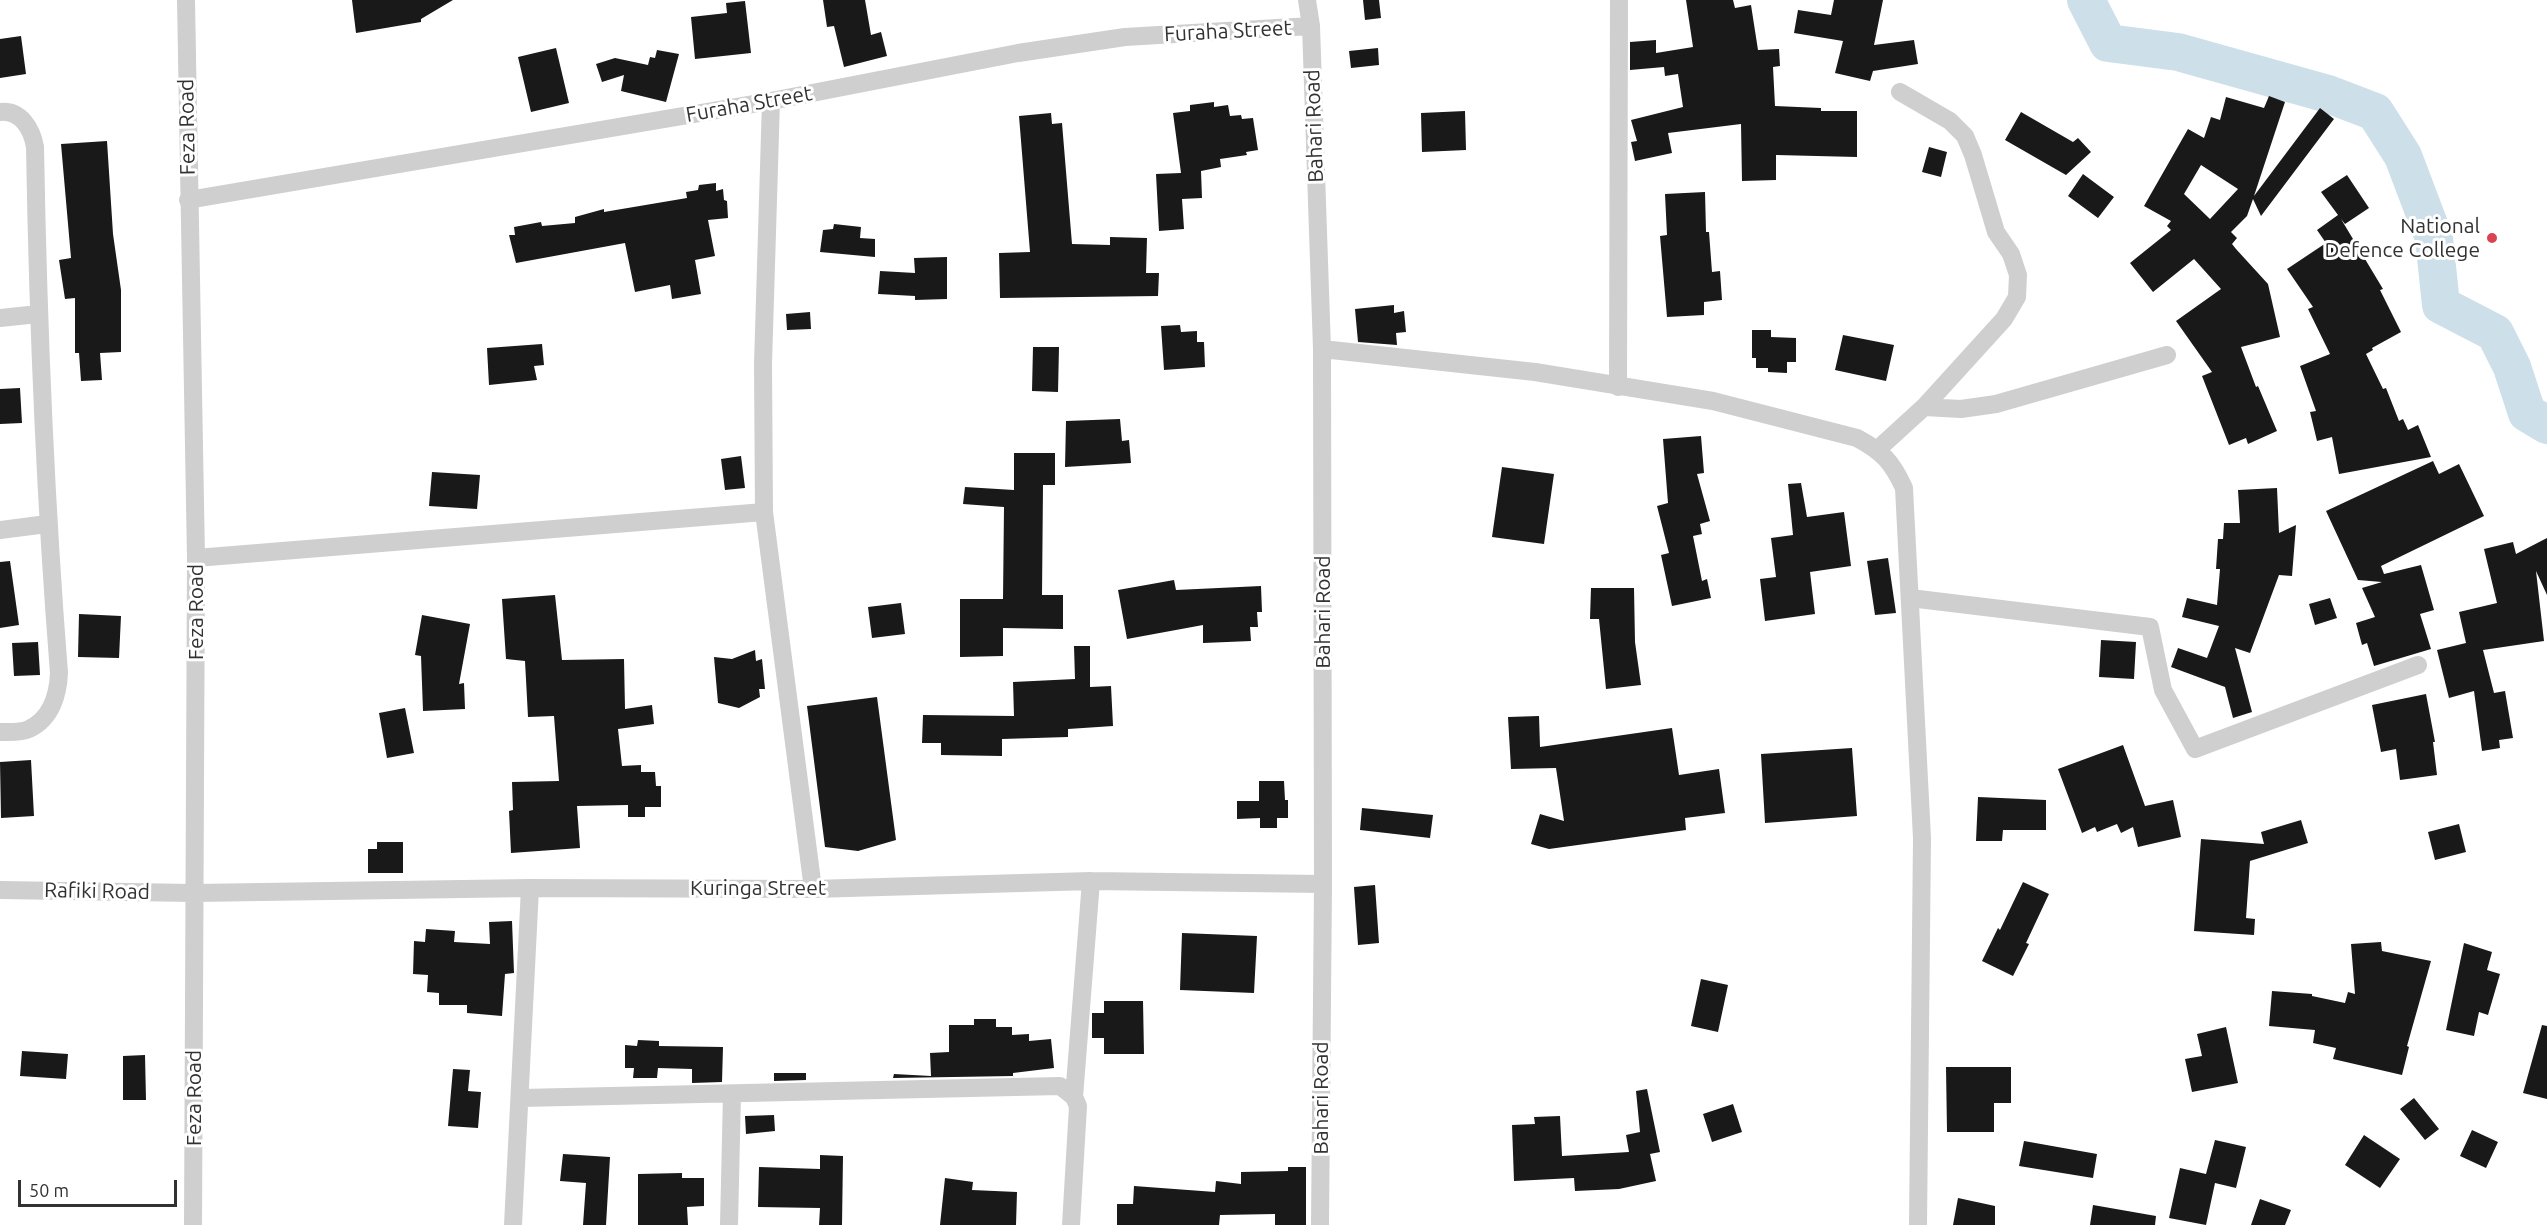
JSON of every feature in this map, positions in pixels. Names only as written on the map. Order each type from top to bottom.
[{"type":"street","name":"Feza Road","points":[[186,0],[196,558],[193,1225]]},
{"type":"street","name":"Bahari Road","points":[[1307,0],[1311,26],[1322,349],[1323,884],[1320,1225]]},
{"type":"street","points":[[1618,387],[1620,0]]},
{"type":"street","name":"Furaha Street","points":[[188,200],[771,101],[1018,53],[1125,37],[1311,26]]},
{"type":"street","points":[[1878,449],[1924,407],[2004,319],[2017,297],[2019,275],[2012,254],[1996,232],[1992,222],[1973,155],[1965,136],[1950,121],[1900,92]]},
{"type":"street","points":[[771,101],[764,364],[764,512],[813,889]]},
{"type":"street","points":[[0,112],[16,116],[26,123],[34,140],[38,314],[48,524],[59,673],[58,690],[52,707],[42,721],[27,731],[0,732]]},
{"type":"street","points":[[0,318],[38,314]]},
{"type":"street","points":[[1322,349],[1535,372],[1713,401],[1857,438],[1878,449],[1894,466],[1904,488],[1922,838],[1918,1225]]},
{"type":"street","points":[[1924,407],[1961,409],[1996,404],[2167,355]]},
{"type":"street","points":[[196,558],[764,512]]},
{"type":"street","points":[[0,530],[48,524]]},
{"type":"street","points":[[1910,598],[2150,627],[2163,690],[2195,749],[2418,665]]},
{"type":"street","points":[[1071,1225],[1079,1115],[1074,1097],[1091,881]]},
{"type":"street","name":"Kuringa Street","points":[[194,893],[530,888],[813,889],[1091,881],[1323,884]]},
{"type":"street","points":[[513,1225],[530,888]]},
{"type":"street","name":"Rafiki Road","points":[[0,890],[194,893]]},
{"type":"street","points":[[521,1098],[1051,1084],[1060,1086],[1074,1097]]},
{"type":"street","points":[[729,1225],[732,1094]]},
{"type":"building","points":[[352,0],[453,0],[421,19],[421,22],[356,33]]},
{"type":"building","points":[[823,0],[865,0],[871,35],[881,32],[887,56],[844,67],[834,26],[827,27]]},
{"type":"building","points":[[1363,0],[1379,0],[1381,18],[1365,20]]},
{"type":"building","points":[[1686,0],[1733,0],[1735,8],[1751,5],[1758,50],[1779,49],[1780,66],[1773,67],[1775,106],[1821,108],[1821,111],[1857,111],[1857,157],[1776,155],[1776,180],[1742,181],[1741,124],[1668,133],[1672,153],[1635,161],[1631,142],[1637,141],[1631,120],[1683,107],[1678,74],[1665,76],[1664,67],[1630,70],[1630,42],[1656,40],[1656,53],[1693,47]]},
{"type":"building","points":[[1834,0],[1883,0],[1874,45],[1914,40],[1918,64],[1873,71],[1870,81],[1835,73],[1843,41],[1794,33],[1798,10],[1831,15]]},
{"type":"building","points":[[745,1],[751,53],[695,59],[691,17],[727,13],[726,3]]},
{"type":"building","points":[[21,36],[26,74],[0,78],[0,39]]},
{"type":"building","points":[[556,48],[569,103],[531,112],[518,57]]},
{"type":"building","points":[[1378,48],[1379,65],[1351,68],[1349,51]]},
{"type":"building","points":[[657,50],[679,54],[666,102],[621,91],[624,75],[602,82],[596,64],[615,58],[648,65],[650,57],[655,58]]},
{"type":"building","points":[[2269,96],[2285,102],[2254,196],[2320,108],[2334,119],[2261,216],[2253,199],[2247,216],[2231,232],[2237,238],[2232,244],[2268,284],[2280,337],[2241,347],[2256,387],[2258,386],[2277,431],[2248,444],[2246,438],[2229,445],[2202,376],[2212,372],[2176,321],[2221,289],[2194,259],[2153,292],[2130,263],[2171,230],[2167,226],[2171,221],[2144,206],[2188,129],[2204,138],[2211,117],[2220,120],[2226,97],[2264,108]],"holes":[[[2201,165],[2238,189],[2210,219],[2184,194]]]},
{"type":"building","points":[[1214,102],[1214,107],[1228,105],[1230,116],[1241,115],[1242,119],[1253,118],[1258,150],[1246,152],[1247,155],[1220,159],[1221,167],[1201,171],[1202,198],[1182,199],[1184,229],[1159,231],[1156,174],[1181,173],[1173,113],[1190,111],[1190,105]]},
{"type":"building","points":[[1465,111],[1466,150],[1422,152],[1421,113]]},
{"type":"building","points":[[2021,112],[2073,142],[2078,138],[2091,152],[2066,175],[2005,140]]},
{"type":"building","points":[[1051,113],[1052,124],[1062,123],[1072,244],[1110,245],[1110,237],[1147,238],[1146,273],[1159,273],[1158,296],[1000,298],[999,253],[1030,252],[1019,116]]},
{"type":"building","points":[[107,141],[113,234],[121,290],[121,352],[100,353],[102,380],[81,381],[79,353],[75,353],[75,298],[65,299],[59,260],[71,258],[61,144]]},
{"type":"building","points":[[1929,147],[1947,152],[1941,177],[1922,172]]},
{"type":"building","points":[[2083,174],[2114,197],[2098,218],[2068,196]]},
{"type":"building","points":[[2347,175],[2369,208],[2345,224],[2341,219],[2383,289],[2380,290],[2401,332],[2372,348],[2373,350],[2366,354],[2383,389],[2386,388],[2399,421],[2403,419],[2408,430],[2418,425],[2431,457],[2339,474],[2332,437],[2317,441],[2310,412],[2316,411],[2300,366],[2330,354],[2308,309],[2313,307],[2287,269],[2326,243],[2317,230],[2338,215],[2321,192]]},
{"type":"building","points":[[716,183],[716,191],[723,189],[724,200],[727,201],[728,218],[708,220],[715,256],[695,260],[701,294],[672,299],[670,285],[635,292],[625,243],[516,263],[509,235],[515,235],[514,227],[541,222],[542,226],[575,223],[575,217],[604,209],[604,212],[687,198],[686,192],[698,190],[699,185]]},
{"type":"building","points":[[1705,192],[1706,232],[1709,232],[1712,272],[1720,271],[1722,300],[1704,302],[1704,315],[1667,317],[1660,236],[1667,235],[1665,194]]},
{"type":"building","points":[[834,224],[861,227],[860,238],[875,239],[875,257],[820,252],[823,230],[833,229]]},
{"type":"building","points":[[947,257],[947,299],[915,300],[915,296],[878,294],[880,271],[915,273],[914,258]]},
{"type":"building","points":[[1394,305],[1394,313],[1404,311],[1406,332],[1396,333],[1397,345],[1358,342],[1355,309]]},
{"type":"building","points":[[810,312],[811,329],[787,330],[786,314]]},
{"type":"building","points":[[1180,325],[1181,332],[1197,331],[1197,342],[1204,342],[1205,367],[1164,370],[1161,326]]},
{"type":"building","points":[[1752,330],[1771,330],[1771,337],[1796,338],[1796,362],[1787,362],[1787,373],[1768,372],[1768,368],[1756,368],[1756,358],[1752,358]]},
{"type":"building","points":[[1843,335],[1894,345],[1886,381],[1835,370]]},
{"type":"building","points":[[542,344],[544,365],[534,366],[537,380],[489,385],[487,348]]},
{"type":"building","points":[[1033,347],[1059,347],[1058,392],[1032,391]]},
{"type":"building","points":[[20,388],[22,423],[0,424],[0,389]]},
{"type":"building","points":[[1120,419],[1122,441],[1129,440],[1131,463],[1065,467],[1066,421]]},
{"type":"building","points":[[1701,436],[1704,473],[1697,474],[1710,521],[1700,524],[1702,534],[1693,536],[1702,581],[1707,579],[1711,598],[1672,606],[1661,555],[1669,553],[1657,506],[1668,503],[1663,439]]},
{"type":"building","points":[[1014,453],[1055,453],[1055,485],[1043,485],[1042,595],[1063,595],[1063,629],[1003,628],[1003,656],[960,657],[960,599],[1003,599],[1004,507],[963,504],[965,487],[1014,490]]},
{"type":"building","points":[[741,456],[745,488],[725,490],[721,459]]},
{"type":"building","points":[[2433,461],[2439,474],[2459,464],[2484,516],[2381,566],[2384,574],[2421,565],[2434,610],[2420,614],[2431,649],[2374,666],[2367,643],[2362,645],[2356,623],[2375,617],[2362,588],[2382,582],[2358,580],[2326,511]]},
{"type":"building","points":[[1502,467],[1554,474],[1544,544],[1492,537]]},
{"type":"building","points":[[432,472],[480,475],[477,509],[429,506]]},
{"type":"building","points":[[1801,483],[1807,517],[1844,512],[1851,566],[1810,572],[1815,614],[1765,621],[1760,579],[1776,577],[1771,538],[1793,535],[1788,484]]},
{"type":"building","points":[[2277,488],[2279,533],[2296,525],[2292,576],[2279,575],[2250,653],[2235,648],[2252,712],[2233,718],[2225,687],[2171,667],[2178,648],[2207,658],[2219,626],[2182,617],[2187,598],[2217,605],[2220,569],[2216,569],[2218,539],[2223,539],[2224,523],[2240,523],[2238,490]]},
{"type":"building","points":[[2547,538],[2547,595],[2536,571],[2544,641],[2483,650],[2494,693],[2505,691],[2513,738],[2499,740],[2500,748],[2482,751],[2474,691],[2449,698],[2437,650],[2466,643],[2459,612],[2497,603],[2484,549],[2513,542],[2516,554]]},
{"type":"building","points":[[1888,558],[1896,613],[1875,615],[1867,561]]},
{"type":"building","points":[[10,561],[19,625],[0,628],[0,562]]},
{"type":"building","points":[[1174,580],[1176,590],[1261,586],[1262,612],[1257,612],[1258,627],[1250,627],[1251,641],[1203,643],[1203,625],[1127,639],[1118,590]]},
{"type":"building","points":[[1591,588],[1634,588],[1635,642],[1641,685],[1606,689],[1599,619],[1590,619]]},
{"type":"building","points":[[555,595],[562,660],[624,659],[625,709],[652,705],[654,724],[618,729],[622,766],[641,765],[641,772],[655,772],[656,786],[661,786],[661,807],[645,807],[645,817],[628,817],[628,805],[577,806],[580,848],[511,853],[509,811],[513,810],[512,782],[559,781],[554,716],[528,717],[525,661],[506,659],[502,599]]},
{"type":"building","points":[[2330,598],[2337,618],[2315,625],[2309,604]]},
{"type":"building","points":[[901,603],[905,634],[872,638],[868,607]]},
{"type":"building","points":[[79,614],[121,616],[119,658],[78,657]]},
{"type":"building","points":[[422,615],[470,624],[459,684],[464,683],[465,709],[423,711],[421,656],[415,655]]},
{"type":"building","points":[[2101,640],[2136,642],[2134,679],[2099,677]]},
{"type":"building","points":[[38,642],[40,675],[14,676],[12,643]]},
{"type":"building","points":[[1074,646],[1090,646],[1090,687],[1111,686],[1113,726],[1068,729],[1068,737],[1002,739],[1002,756],[941,755],[941,743],[922,743],[923,715],[1014,716],[1013,682],[1075,679]]},
{"type":"building","points":[[755,650],[756,661],[762,659],[765,689],[759,689],[760,697],[739,708],[718,703],[714,657],[732,659]]},
{"type":"building","points":[[2426,694],[2435,742],[2433,742],[2437,775],[2400,780],[2396,749],[2381,752],[2372,705]]},
{"type":"building","points":[[877,697],[896,840],[858,851],[825,847],[807,706]]},
{"type":"building","points":[[405,708],[414,753],[387,758],[379,713]]},
{"type":"building","points":[[1539,716],[1540,747],[1672,728],[1679,775],[1719,769],[1725,813],[1685,818],[1686,830],[1549,849],[1531,844],[1540,814],[1564,821],[1556,768],[1511,769],[1508,717]]},
{"type":"building","points":[[2123,745],[2145,806],[2173,800],[2181,837],[2138,847],[2133,827],[2121,833],[2117,824],[2097,832],[2095,827],[2082,833],[2058,769]]},
{"type":"building","points":[[1852,748],[1857,816],[1765,823],[1761,754]]},
{"type":"building","points":[[31,760],[34,816],[1,818],[0,762]]},
{"type":"building","points":[[1259,781],[1284,781],[1285,800],[1288,800],[1288,818],[1277,818],[1277,828],[1260,828],[1260,818],[1237,819],[1237,801],[1259,801]]},
{"type":"building","points":[[1978,797],[2046,800],[2046,830],[2003,830],[2002,841],[1976,841]]},
{"type":"building","points":[[1362,808],[1433,815],[1430,838],[1360,830]]},
{"type":"building","points":[[2301,820],[2308,843],[2250,861],[2246,918],[2255,919],[2254,935],[2194,931],[2201,839],[2264,844],[2261,832]]},
{"type":"building","points":[[2459,824],[2466,852],[2435,860],[2428,832]]},
{"type":"building","points":[[377,842],[403,842],[403,873],[368,873],[368,849],[377,849]]},
{"type":"building","points":[[2023,882],[2049,894],[2013,976],[1982,961]]},
{"type":"building","points":[[1375,885],[1379,943],[1358,945],[1354,887]]},
{"type":"building","points":[[512,921],[514,973],[505,974],[502,1016],[467,1013],[467,1005],[439,1005],[439,993],[427,992],[428,975],[413,974],[414,941],[425,942],[426,929],[455,931],[454,942],[490,944],[489,922]]},
{"type":"building","points":[[1182,933],[1257,936],[1254,993],[1180,990]]},
{"type":"building","points":[[2381,942],[2382,951],[2431,961],[2407,1046],[2409,1047],[2402,1075],[2333,1059],[2336,1048],[2313,1043],[2315,1030],[2269,1026],[2272,991],[2312,994],[2312,996],[2345,1003],[2348,992],[2355,994],[2351,944]]},
{"type":"building","points":[[2464,943],[2492,952],[2487,970],[2500,974],[2488,1015],[2479,1012],[2474,1036],[2446,1030]]},
{"type":"building","points":[[1701,979],[1728,985],[1718,1032],[1691,1026]]},
{"type":"building","points":[[1104,1001],[1143,1001],[1144,1054],[1104,1054],[1104,1038],[1092,1038],[1092,1013],[1104,1013]]},
{"type":"building","points":[[974,1019],[996,1019],[996,1027],[1012,1027],[1012,1035],[1029,1034],[1029,1041],[1051,1039],[1054,1068],[1013,1073],[1013,1076],[893,1078],[894,1074],[931,1076],[930,1053],[949,1052],[949,1025],[974,1025]]},
{"type":"building","points":[[2542,1025],[2547,1026],[2547,1099],[2523,1093]]},
{"type":"building","points":[[2226,1027],[2238,1083],[2192,1092],[2185,1059],[2202,1056],[2197,1034]]},
{"type":"building","points":[[638,1040],[659,1041],[659,1046],[723,1047],[722,1082],[692,1083],[692,1069],[658,1068],[657,1078],[633,1078],[634,1068],[625,1068],[625,1045],[637,1046]]},
{"type":"building","points":[[22,1051],[68,1054],[66,1079],[20,1076]]},
{"type":"building","points":[[145,1055],[146,1100],[123,1100],[123,1056]]},
{"type":"building","points":[[1946,1067],[2011,1067],[2011,1103],[1994,1103],[1994,1132],[1947,1132]]},
{"type":"building","points":[[453,1069],[470,1070],[468,1091],[481,1092],[478,1128],[448,1126]]},
{"type":"building","points":[[774,1073],[806,1073],[806,1080],[774,1081]]},
{"type":"building","points":[[1647,1089],[1660,1152],[1650,1154],[1656,1181],[1619,1189],[1575,1191],[1574,1178],[1514,1181],[1512,1125],[1535,1124],[1534,1117],[1560,1116],[1562,1156],[1629,1152],[1626,1135],[1640,1132],[1636,1091]]},
{"type":"building","points":[[2414,1098],[2439,1129],[2425,1140],[2400,1109]]},
{"type":"building","points":[[1733,1104],[1742,1132],[1712,1142],[1703,1114]]},
{"type":"building","points":[[774,1115],[775,1131],[746,1134],[745,1116]]},
{"type":"building","points":[[2472,1130],[2498,1142],[2486,1168],[2460,1156]]},
{"type":"building","points":[[2364,1135],[2400,1159],[2380,1188],[2345,1165]]},
{"type":"building","points":[[2215,1140],[2246,1147],[2236,1188],[2215,1183],[2206,1225],[2169,1218],[2180,1168],[2206,1174]]},
{"type":"building","points":[[2024,1141],[2097,1154],[2093,1178],[2019,1166]]},
{"type":"building","points":[[563,1154],[610,1157],[606,1225],[583,1225],[586,1183],[560,1181]]},
{"type":"building","points":[[820,1155],[843,1156],[842,1225],[819,1225],[820,1208],[758,1207],[759,1167],[820,1169]]},
{"type":"building","points":[[1288,1167],[1306,1167],[1306,1225],[1275,1225],[1275,1214],[1220,1215],[1219,1225],[1117,1225],[1117,1204],[1133,1204],[1134,1186],[1215,1192],[1216,1181],[1241,1184],[1241,1172],[1288,1171]]},
{"type":"building","points":[[682,1173],[682,1178],[704,1178],[704,1206],[687,1207],[688,1225],[638,1225],[638,1174]]},
{"type":"building","points":[[945,1178],[973,1182],[972,1190],[1017,1192],[1016,1225],[940,1225]]},
{"type":"building","points":[[1958,1198],[1995,1206],[1995,1225],[1953,1225]]},
{"type":"building","points":[[2260,1199],[2291,1210],[2285,1225],[2251,1225]]},
{"type":"building","points":[[2093,1205],[2156,1216],[2155,1225],[2090,1225]]},
{"type":"waterway","points":[[2086,0],[2108,43],[2178,52],[2328,94],[2375,112],[2403,156],[2434,238],[2441,305],[2495,333],[2512,367],[2527,413],[2547,425]]},
{"type":"place","name":"National Defence College","points":[[2492,238]]}]
